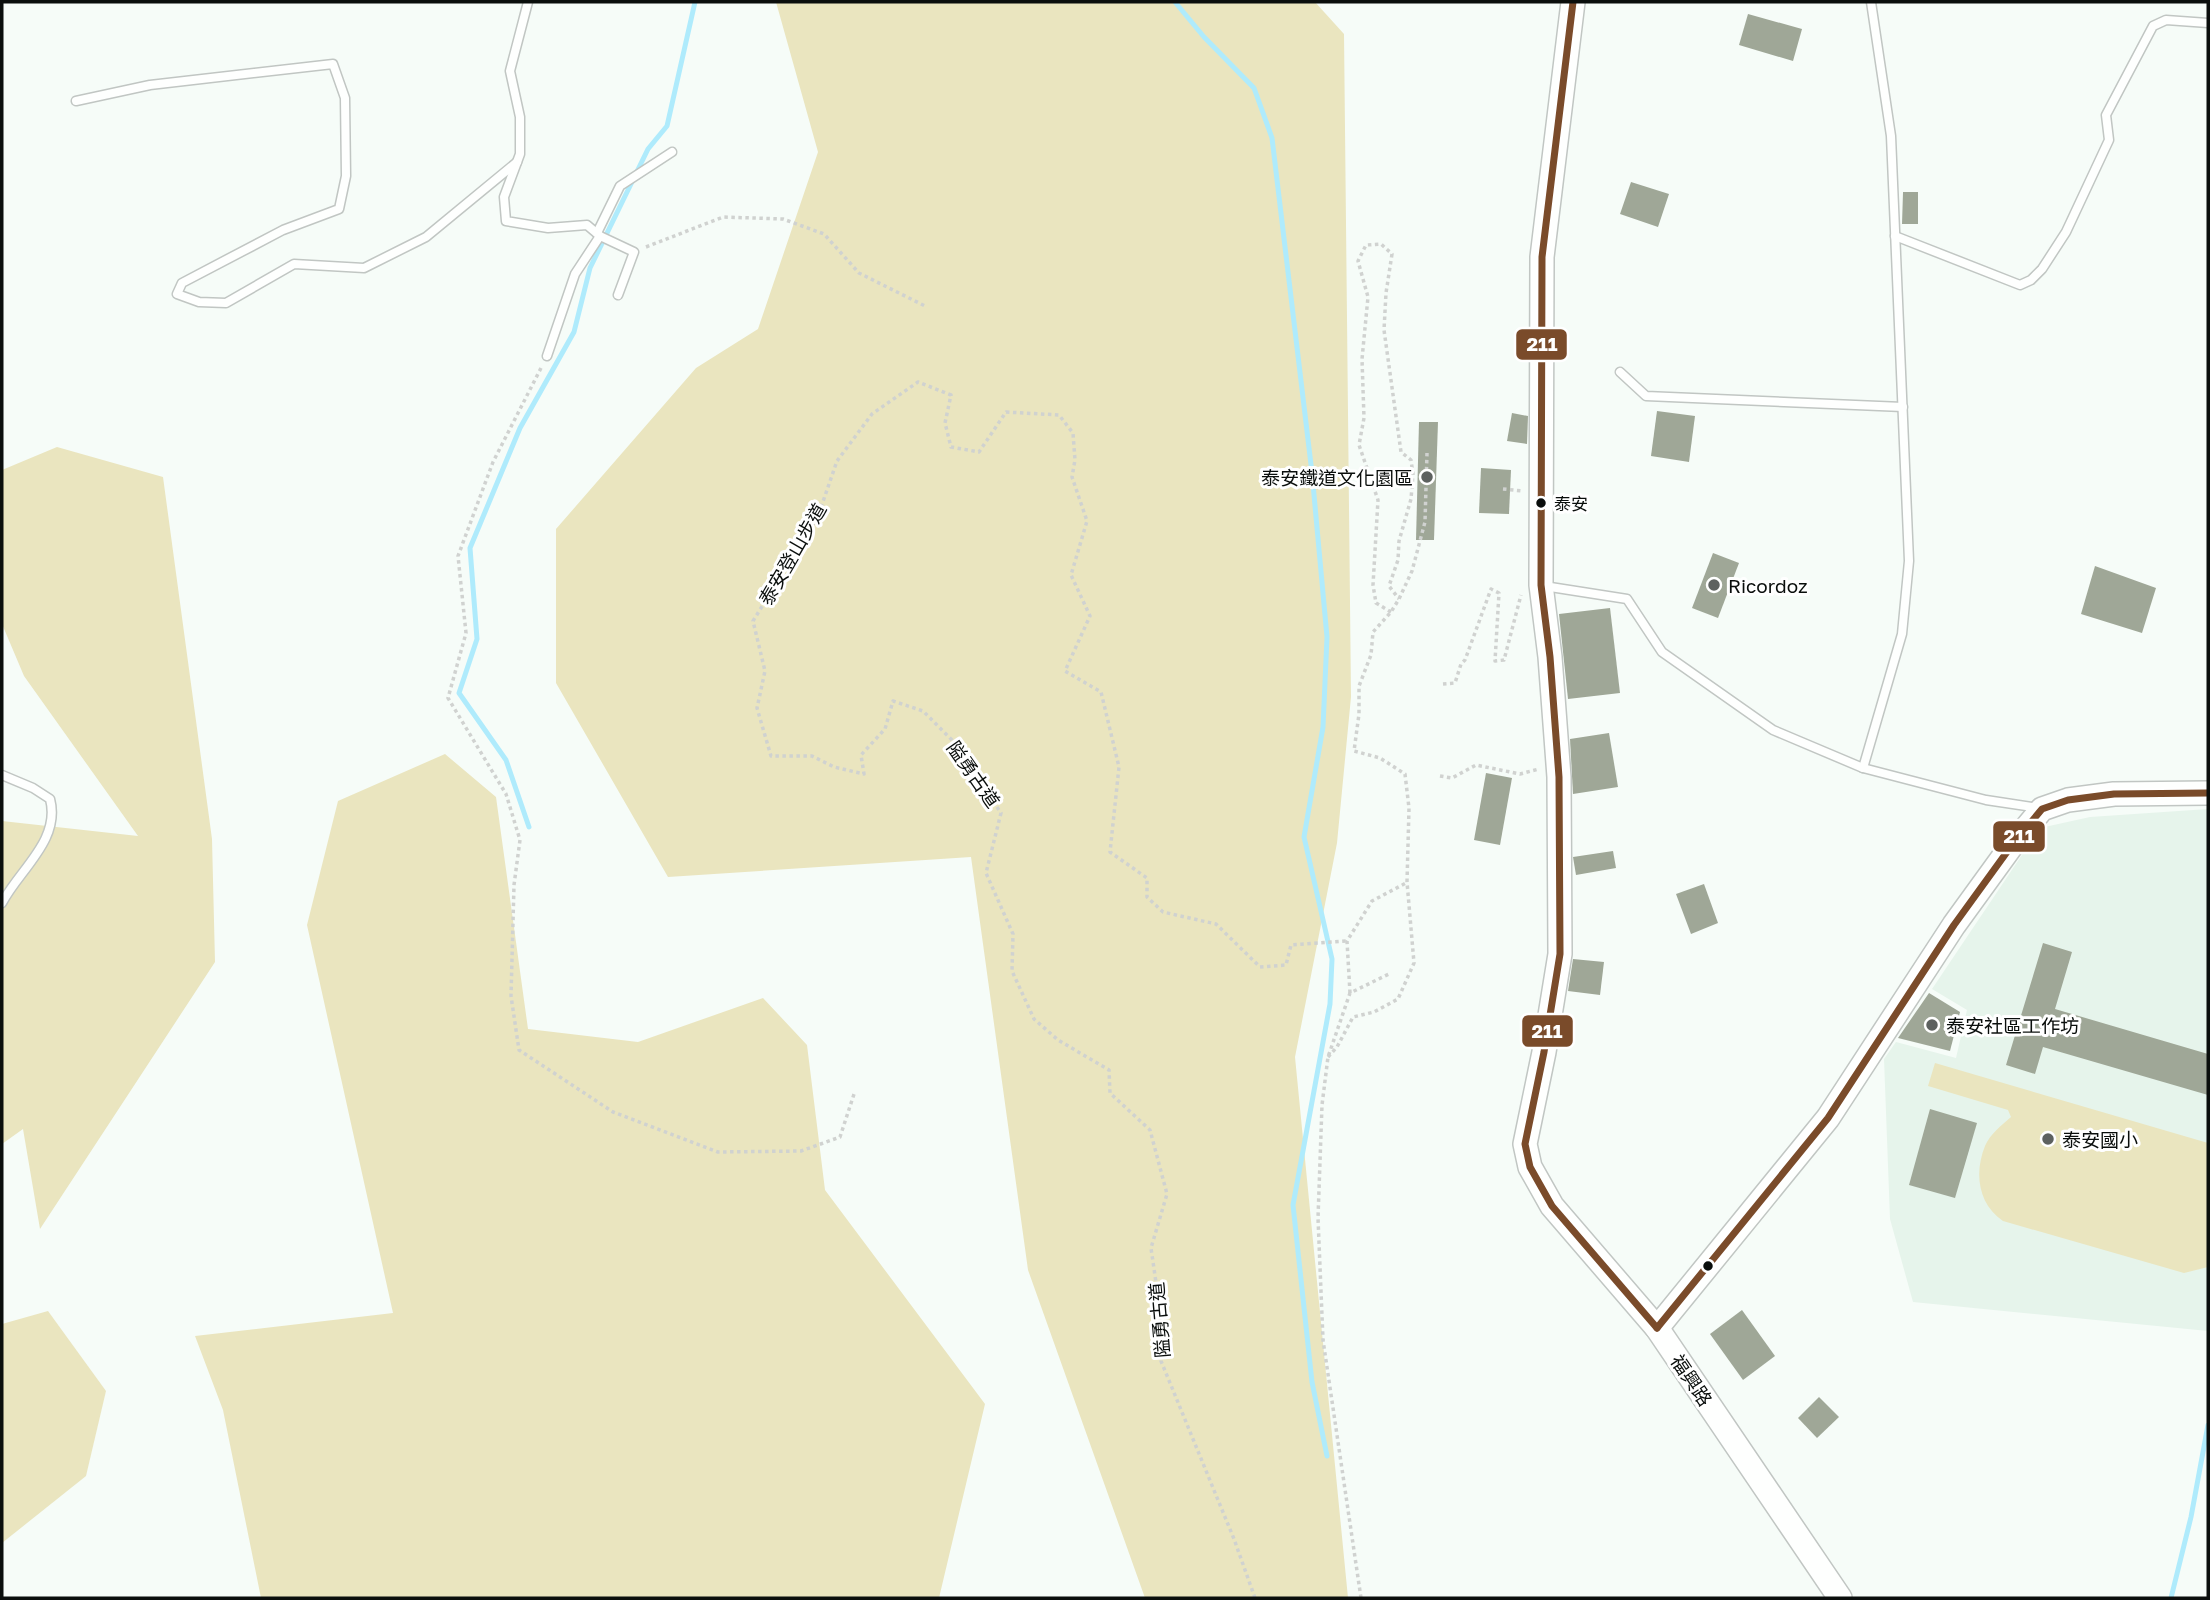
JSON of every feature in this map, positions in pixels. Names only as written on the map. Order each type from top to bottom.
[{"type":"street","name":"福興路","points":[[1573,2],[1542,257],[1541,587],[1558,764],[1560,954],[1525,1144],[1530,1167],[1552,1206],[1657,1328],[1840,1598]]},
{"type":"street","points":[[1657,1328],[1828,1118],[1954,925],[2012,845],[2042,809],[2068,800],[2114,794],[2208,793]]},
{"type":"lane","points":[[528,2],[510,71],[520,117],[520,154],[505,197],[506,221],[548,228],[587,225],[598,234],[634,252],[618,295]]},
{"type":"lane","points":[[1863,768],[1902,634],[1909,561],[1891,136],[1871,2]]},
{"type":"lane","points":[[1895,236],[2020,285],[2031,280],[2042,269],[2066,232],[2109,140],[2106,115],[2153,26],[2166,20],[2208,23]]},
{"type":"lane","points":[[76,101],[150,85],[332,64],[345,98],[346,176],[340,209],[283,230],[182,283],[177,294],[199,302],[226,303],[294,264],[364,268],[426,237],[517,162]]},
{"type":"lane","points":[[547,356],[576,274],[620,186],[672,152]]},
{"type":"lane","points":[[1620,372],[1646,396],[1903,407]]},
{"type":"lane","points":[[1541,587],[1627,599],[1662,652],[1773,730],[1863,768],[1986,800],[2042,809]]},
{"type":"lane","points":[[2,775],[33,788],[50,799],[54,813],[47,836],[2,903]]},
{"type":"path","points":[[634,252],[723,218],[783,219],[824,234],[859,273],[927,307]]},
{"type":"path","points":[[1391,612],[1376,603],[1373,585],[1378,500],[1359,445],[1364,418],[1362,359],[1368,297],[1358,261],[1366,245],[1381,244],[1392,254],[1384,330],[1401,452],[1411,460],[1413,474],[1411,499],[1399,541],[1398,560],[1389,586],[1399,599]]},
{"type":"path","points":[[547,356],[493,462],[458,556],[466,633],[448,698],[506,794],[520,840],[514,885],[511,996],[519,1050],[613,1112],[718,1152],[801,1151],[839,1137],[855,1091]]},
{"type":"path","name":"泰安登山步道","points":[[765,671],[752,621],[818,516],[837,461],[872,414],[918,382],[951,395],[945,423],[951,447],[979,452],[1006,412],[1059,415],[1073,433],[1072,477],[1087,521],[1071,575],[1090,616],[1065,671],[1101,692],[1119,767],[1110,852],[1147,878],[1147,897],[1163,912],[1216,924],[1260,967],[1286,965],[1292,945],[1347,941]]},
{"type":"path","points":[[1328,1057],[1353,1017],[1374,1012],[1398,999],[1414,963],[1407,883],[1409,807],[1405,774],[1380,758],[1354,751],[1359,714],[1359,686],[1371,655],[1373,632],[1391,612],[1412,572],[1425,522],[1427,453]]},
{"type":"path","points":[[1443,684],[1455,683],[1491,589],[1499,593],[1495,661],[1504,660],[1521,593],[1541,587]]},
{"type":"path","name":"隘勇古道","points":[[765,671],[757,708],[771,756],[813,755],[834,767],[864,774],[861,755],[885,729],[893,701],[923,711],[952,740],[1001,813],[986,873],[1013,934],[1012,971],[1034,1019],[1058,1040],[1109,1070],[1110,1093],[1150,1130],[1167,1194],[1151,1248],[1161,1317],[1161,1361],[1230,1528],[1255,1598]]},
{"type":"path","points":[[1440,776],[1452,778],[1476,765],[1520,774],[1558,764]]},
{"type":"path","points":[[1361,1598],[1322,1340],[1318,1217],[1322,1105],[1328,1057],[1350,993],[1347,941],[1372,901],[1407,883]]},
{"type":"path","points":[[1350,993],[1391,973]]},
{"type":"shaded area","points":[[776,2],[1315,2],[1344,34],[1351,697],[1337,843],[1295,1057],[1348,1598],[1145,1598],[1028,1270],[971,857],[668,877],[556,683],[556,529],[696,368],[758,329],[818,152]]},
{"type":"shaded area","points":[[57,447],[163,477],[212,839],[215,962],[40,1229],[23,1129],[2,1144],[2,821],[138,836],[24,676],[2,624],[2,470]]},
{"type":"shaded area","points":[[445,754],[496,797],[528,1029],[638,1042],[763,998],[807,1045],[825,1190],[985,1404],[939,1598],[261,1598],[223,1410],[195,1336],[393,1313],[307,925],[338,801]]},
{"type":"shaded area","name":"泰安國小","points":[[2208,809],[2208,1331],[1913,1302],[1890,1219],[1884,1059],[1896,1042],[1956,1058],[1967,1010],[1932,989],[2040,828],[2090,817]]},
{"type":"shaded area","points":[[1935,1063],[2208,1143],[2208,1267],[2184,1273],[2003,1221],[1983,1197],[1979,1177],[1987,1142],[2011,1117],[2008,1110],[1928,1086]]},
{"type":"shaded area","points":[[48,1311],[106,1391],[86,1476],[2,1543],[2,1324]]},
{"type":"building","points":[[1748,14],[1802,29],[1793,61],[1739,45]]},
{"type":"building","points":[[1631,182],[1669,194],[1658,227],[1620,214]]},
{"type":"building","points":[[1903,192],[1918,192],[1918,224],[1902,224]]},
{"type":"building","points":[[1657,411],[1695,416],[1689,462],[1651,456]]},
{"type":"building","points":[[1512,413],[1528,416],[1527,444],[1507,441]]},
{"type":"building","name":"泰安鐵道文化園區","points":[[1419,422],[1438,422],[1434,540],[1416,540]]},
{"type":"building","points":[[1481,468],[1511,470],[1509,514],[1479,513]]},
{"type":"building","points":[[1713,553],[1739,563],[1718,618],[1692,608]]},
{"type":"building","points":[[2095,566],[2156,588],[2142,633],[2081,614]]},
{"type":"building","points":[[1610,608],[1620,693],[1568,699],[1559,614]]},
{"type":"building","points":[[1609,733],[1618,787],[1573,794],[1570,739]]},
{"type":"building","points":[[1486,773],[1512,778],[1500,845],[1474,840]]},
{"type":"building","points":[[1613,851],[1616,868],[1576,875],[1573,857]]},
{"type":"building","points":[[1704,884],[1718,923],[1691,934],[1676,894]]},
{"type":"building","points":[[2043,943],[2072,952],[2055,1009],[2208,1054],[2208,1095],[2043,1047],[2035,1074],[2006,1065]]},
{"type":"building","points":[[1573,959],[1604,962],[1600,995],[1568,991]]},
{"type":"building","name":"泰安社區工作坊","points":[[1929,993],[1960,1012],[1950,1051],[1898,1038]]},
{"type":"building","points":[[1930,1109],[1977,1123],[1955,1198],[1909,1185]]},
{"type":"building","points":[[1742,1310],[1775,1356],[1743,1380],[1710,1334]]},
{"type":"building","points":[[1819,1397],[1839,1417],[1817,1438],[1798,1418]]},
{"type":"waterway","points":[[529,827],[506,760],[459,693],[477,639],[470,548],[520,428],[574,332],[590,268],[648,149],[667,126],[695,2]]},
{"type":"waterway","points":[[1175,2],[1204,37],[1254,88],[1272,138],[1312,473],[1327,637],[1323,727],[1304,837],[1332,959],[1330,1004],[1293,1205],[1312,1382],[1327,1456]]},
{"type":"waterway","points":[[2171,1598],[2191,1517],[2208,1425]]},
{"type":"transit line","name":"211","points":[[1573,2],[1542,257],[1541,585],[1550,657],[1559,777],[1560,954],[1525,1144],[1530,1167],[1552,1206],[1657,1328]]},
{"type":"transit line","name":"211","points":[[1657,1328],[1828,1118],[1954,925],[2012,845],[2042,809],[2068,800],[2114,794],[2208,793]]},
{"type":"place","name":"泰安鐵道文化園區","points":[[1427,477]]},
{"type":"place","name":"泰安","points":[[1541,503]]},
{"type":"place","name":"Ricordoz","points":[[1714,585]]},
{"type":"place","name":"泰安社區工作坊","points":[[1932,1025]]},
{"type":"place","name":"泰安國小","points":[[2048,1139]]}]
